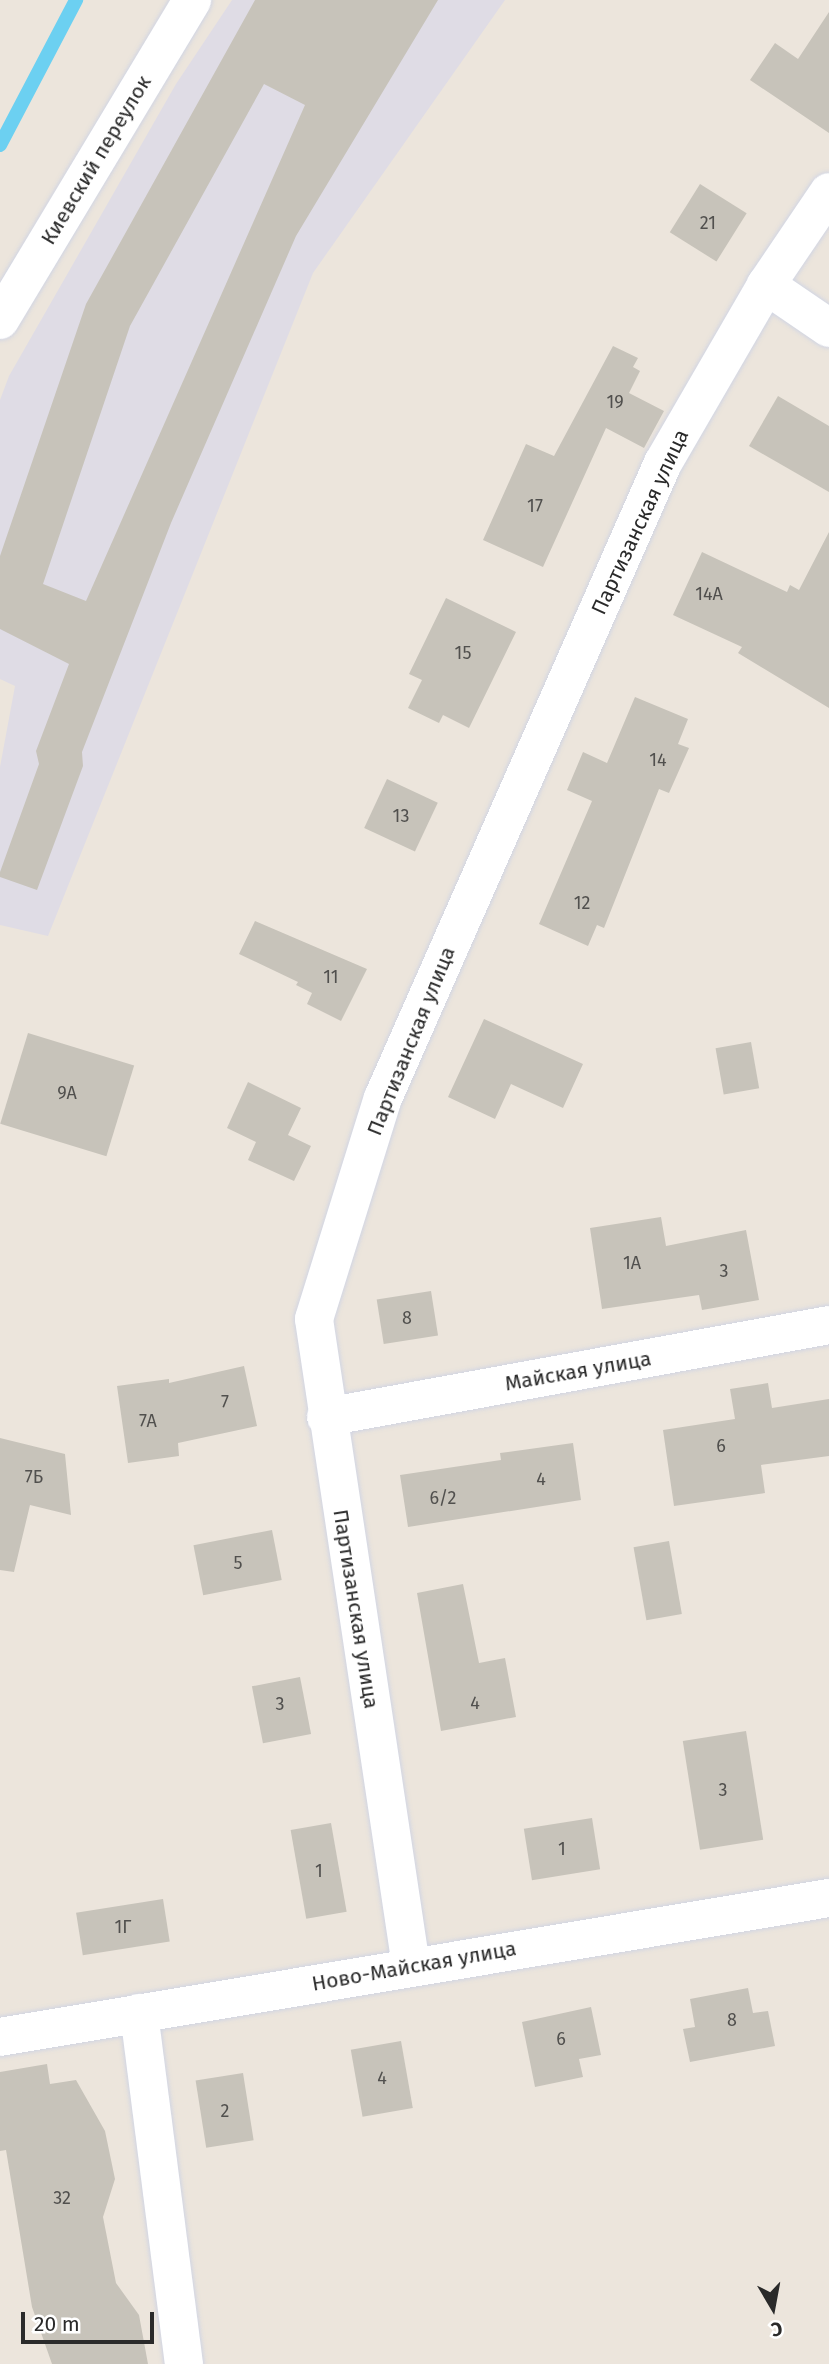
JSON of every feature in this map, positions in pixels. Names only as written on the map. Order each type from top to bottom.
[{"type":"street","name":"Киевский переулок","points":[[0,320],[192,0]]},
{"type":"street","name":"Партизанская улица","points":[[411,1966],[326,1417],[314,1319],[383,1098],[663,463],[766,285],[829,192]]},
{"type":"street","points":[[766,285],[829,328]]},
{"type":"street","name":"Майская улица","points":[[326,1417],[829,1325]]},
{"type":"street","name":"Ново-Майская улица","points":[[0,2037],[829,1898]]},
{"type":"street","points":[[139,2013],[184,2364]]},
{"type":"shaded area","points":[[232,0],[505,0],[313,273],[48,936],[0,925],[0,767],[15,686],[0,679],[0,400],[9,376],[176,84]]},
{"type":"building","points":[[255,0],[438,0],[296,236],[171,523],[82,752],[83,766],[37,890],[0,877],[0,872],[39,764],[36,751],[69,664],[0,629],[0,556],[86,304]],"holes":[[[264,84],[305,105],[86,601],[43,584],[130,326]]]},
{"type":"building","points":[[829,12],[829,133],[750,80],[775,43],[798,59]]},
{"type":"building","points":[[700,184],[747,213],[716,261],[670,232]]},
{"type":"building","points":[[613,346],[638,358],[633,367],[640,371],[629,393],[664,411],[644,448],[606,428],[543,567],[483,540],[526,444],[554,456]]},
{"type":"building","points":[[778,396],[829,426],[829,492],[749,446]]},
{"type":"building","points":[[829,532],[829,708],[738,653],[742,647],[673,615],[702,552],[787,592],[790,585],[799,590]]},
{"type":"building","points":[[446,598],[516,632],[469,728],[443,715],[439,723],[408,708],[422,680],[409,674]]},
{"type":"building","points":[[635,697],[688,719],[678,744],[689,748],[669,793],[659,789],[604,928],[597,925],[588,946],[539,924],[592,801],[567,790],[583,752],[607,763]]},
{"type":"building","points":[[387,779],[438,803],[415,852],[364,828]]},
{"type":"building","points":[[255,921],[367,969],[341,1021],[307,1004],[312,993],[296,985],[298,982],[239,954]]},
{"type":"building","points":[[484,1019],[583,1064],[563,1108],[511,1084],[495,1119],[448,1097]]},
{"type":"building","points":[[28,1033],[134,1065],[106,1156],[0,1124]]},
{"type":"building","points":[[751,1042],[759,1088],[724,1095],[716,1048]]},
{"type":"building","points":[[248,1082],[301,1108],[288,1135],[311,1146],[294,1181],[248,1160],[256,1142],[227,1128]]},
{"type":"building","points":[[661,1217],[666,1246],[746,1230],[759,1300],[702,1310],[699,1295],[602,1309],[590,1228]]},
{"type":"building","points":[[431,1291],[438,1335],[384,1344],[377,1300]]},
{"type":"building","points":[[244,1366],[257,1426],[178,1443],[179,1456],[128,1463],[117,1386],[169,1379],[169,1383]]},
{"type":"building","points":[[768,1383],[772,1408],[829,1399],[829,1456],[761,1465],[765,1493],[674,1506],[663,1430],[735,1419],[730,1389]]},
{"type":"building","points":[[0,1438],[65,1454],[71,1515],[30,1505],[14,1572],[0,1570]]},
{"type":"building","points":[[573,1443],[581,1500],[408,1527],[400,1475],[501,1460],[500,1453]]},
{"type":"building","points":[[272,1530],[282,1580],[203,1595],[193,1545]]},
{"type":"building","points":[[669,1541],[682,1614],[646,1620],[634,1547]]},
{"type":"building","points":[[463,1584],[479,1663],[505,1658],[516,1717],[441,1731],[417,1593]]},
{"type":"building","points":[[300,1677],[311,1734],[263,1743],[252,1686]]},
{"type":"building","points":[[746,1731],[763,1840],[700,1850],[683,1741]]},
{"type":"building","points":[[592,1818],[600,1869],[532,1880],[524,1829]]},
{"type":"building","points":[[331,1823],[347,1912],[306,1919],[291,1830]]},
{"type":"building","points":[[163,1899],[170,1941],[83,1955],[76,1913]]},
{"type":"building","points":[[748,1988],[753,2013],[768,2011],[775,2046],[690,2062],[683,2029],[695,2027],[690,1999]]},
{"type":"building","points":[[591,2007],[601,2055],[579,2059],[583,2077],[535,2087],[522,2022]]},
{"type":"building","points":[[401,2041],[413,2108],[363,2117],[351,2050]]},
{"type":"building","points":[[47,2064],[50,2084],[76,2080],[105,2131],[115,2179],[103,2217],[116,2283],[139,2315],[148,2364],[52,2364],[32,2307],[6,2150],[0,2151],[0,2072]]},
{"type":"building","points":[[243,2073],[254,2140],[206,2148],[196,2081]]},
{"type":"waterway","points":[[0,145],[76,0]]}]
